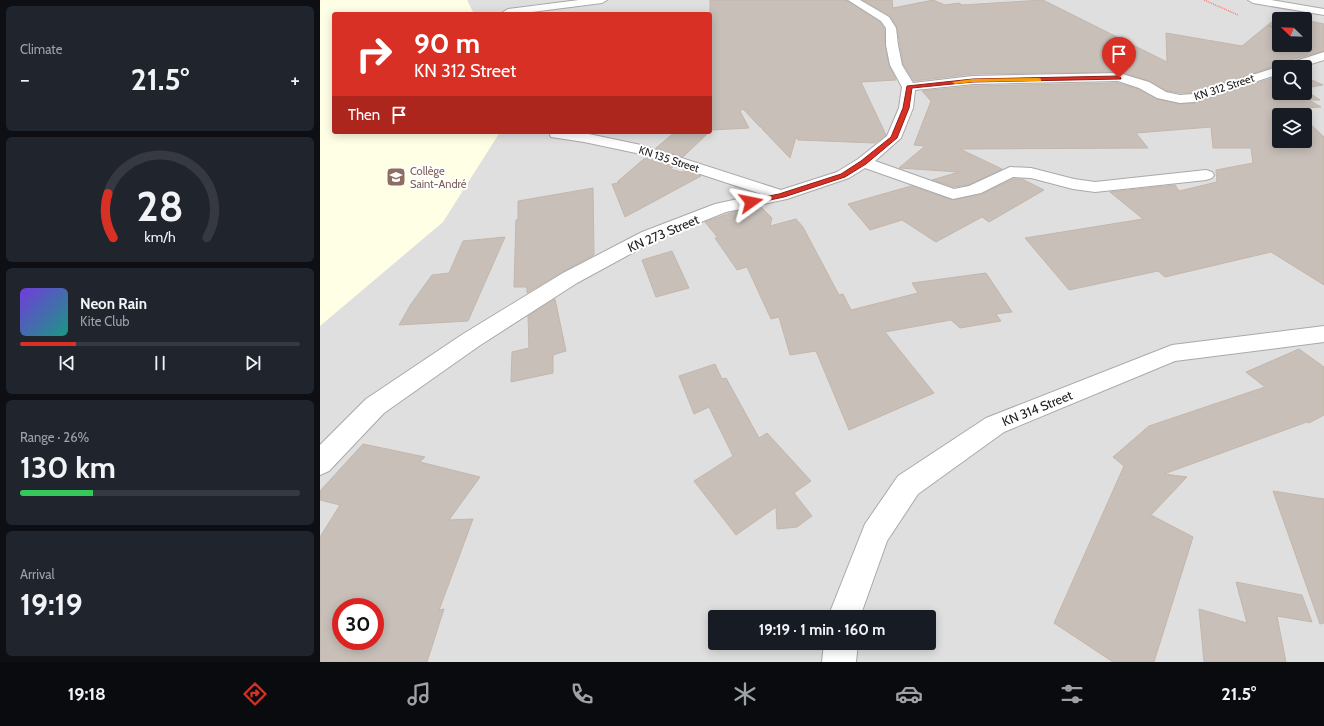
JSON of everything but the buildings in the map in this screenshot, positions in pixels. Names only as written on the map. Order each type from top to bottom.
[{"type":"street","points":[[516,12],[602,0]]},
{"type":"street","points":[[853,0],[884,19],[891,28],[892,45],[896,65],[909,87]]},
{"type":"street","points":[[1254,0],[1324,12]]},
{"type":"street","points":[[500,4],[508,12]]},
{"type":"street","points":[[1311,60],[1324,56]]},
{"type":"street","name":"KN 312 Street","points":[[909,87],[973,80],[1119,78],[1144,85],[1162,95],[1180,99],[1194,98],[1272,72]]},
{"type":"street","name":"KN 273 Street","points":[[320,463],[375,406],[471,340],[570,278],[649,236],[721,208],[781,195],[843,175],[864,162],[894,138],[906,108],[909,87]]},
{"type":"street","name":"KN 135 Street","points":[[556,134],[583,136],[646,151],[781,195]]},
{"type":"street","points":[[864,162],[952,194],[969,192],[1010,172],[1026,172],[1079,186],[1095,187],[1206,175]]},
{"type":"street","name":"KN 314 Street","points":[[847,610],[875,534],[908,485],[995,425],[1172,353],[1324,334]]},
{"type":"street","points":[[839,662],[840,650]]},
{"type":"shaded area","points":[[320,0],[1324,0],[1324,662],[320,662]]},
{"type":"shaded area","name":"Collège Saint-André","points":[[320,0],[467,0],[473,12],[332,12],[332,134],[499,134],[443,222],[320,326]]},
{"type":"slow traffic","points":[[955,82],[973,80],[1039,80]]},
{"type":"place","name":"Collège Saint-André","points":[[396,177]]},
{"type":"route","points":[[751,202],[781,195],[843,175],[864,162],[894,138],[906,108],[909,87],[973,80],[1119,78]]}]
